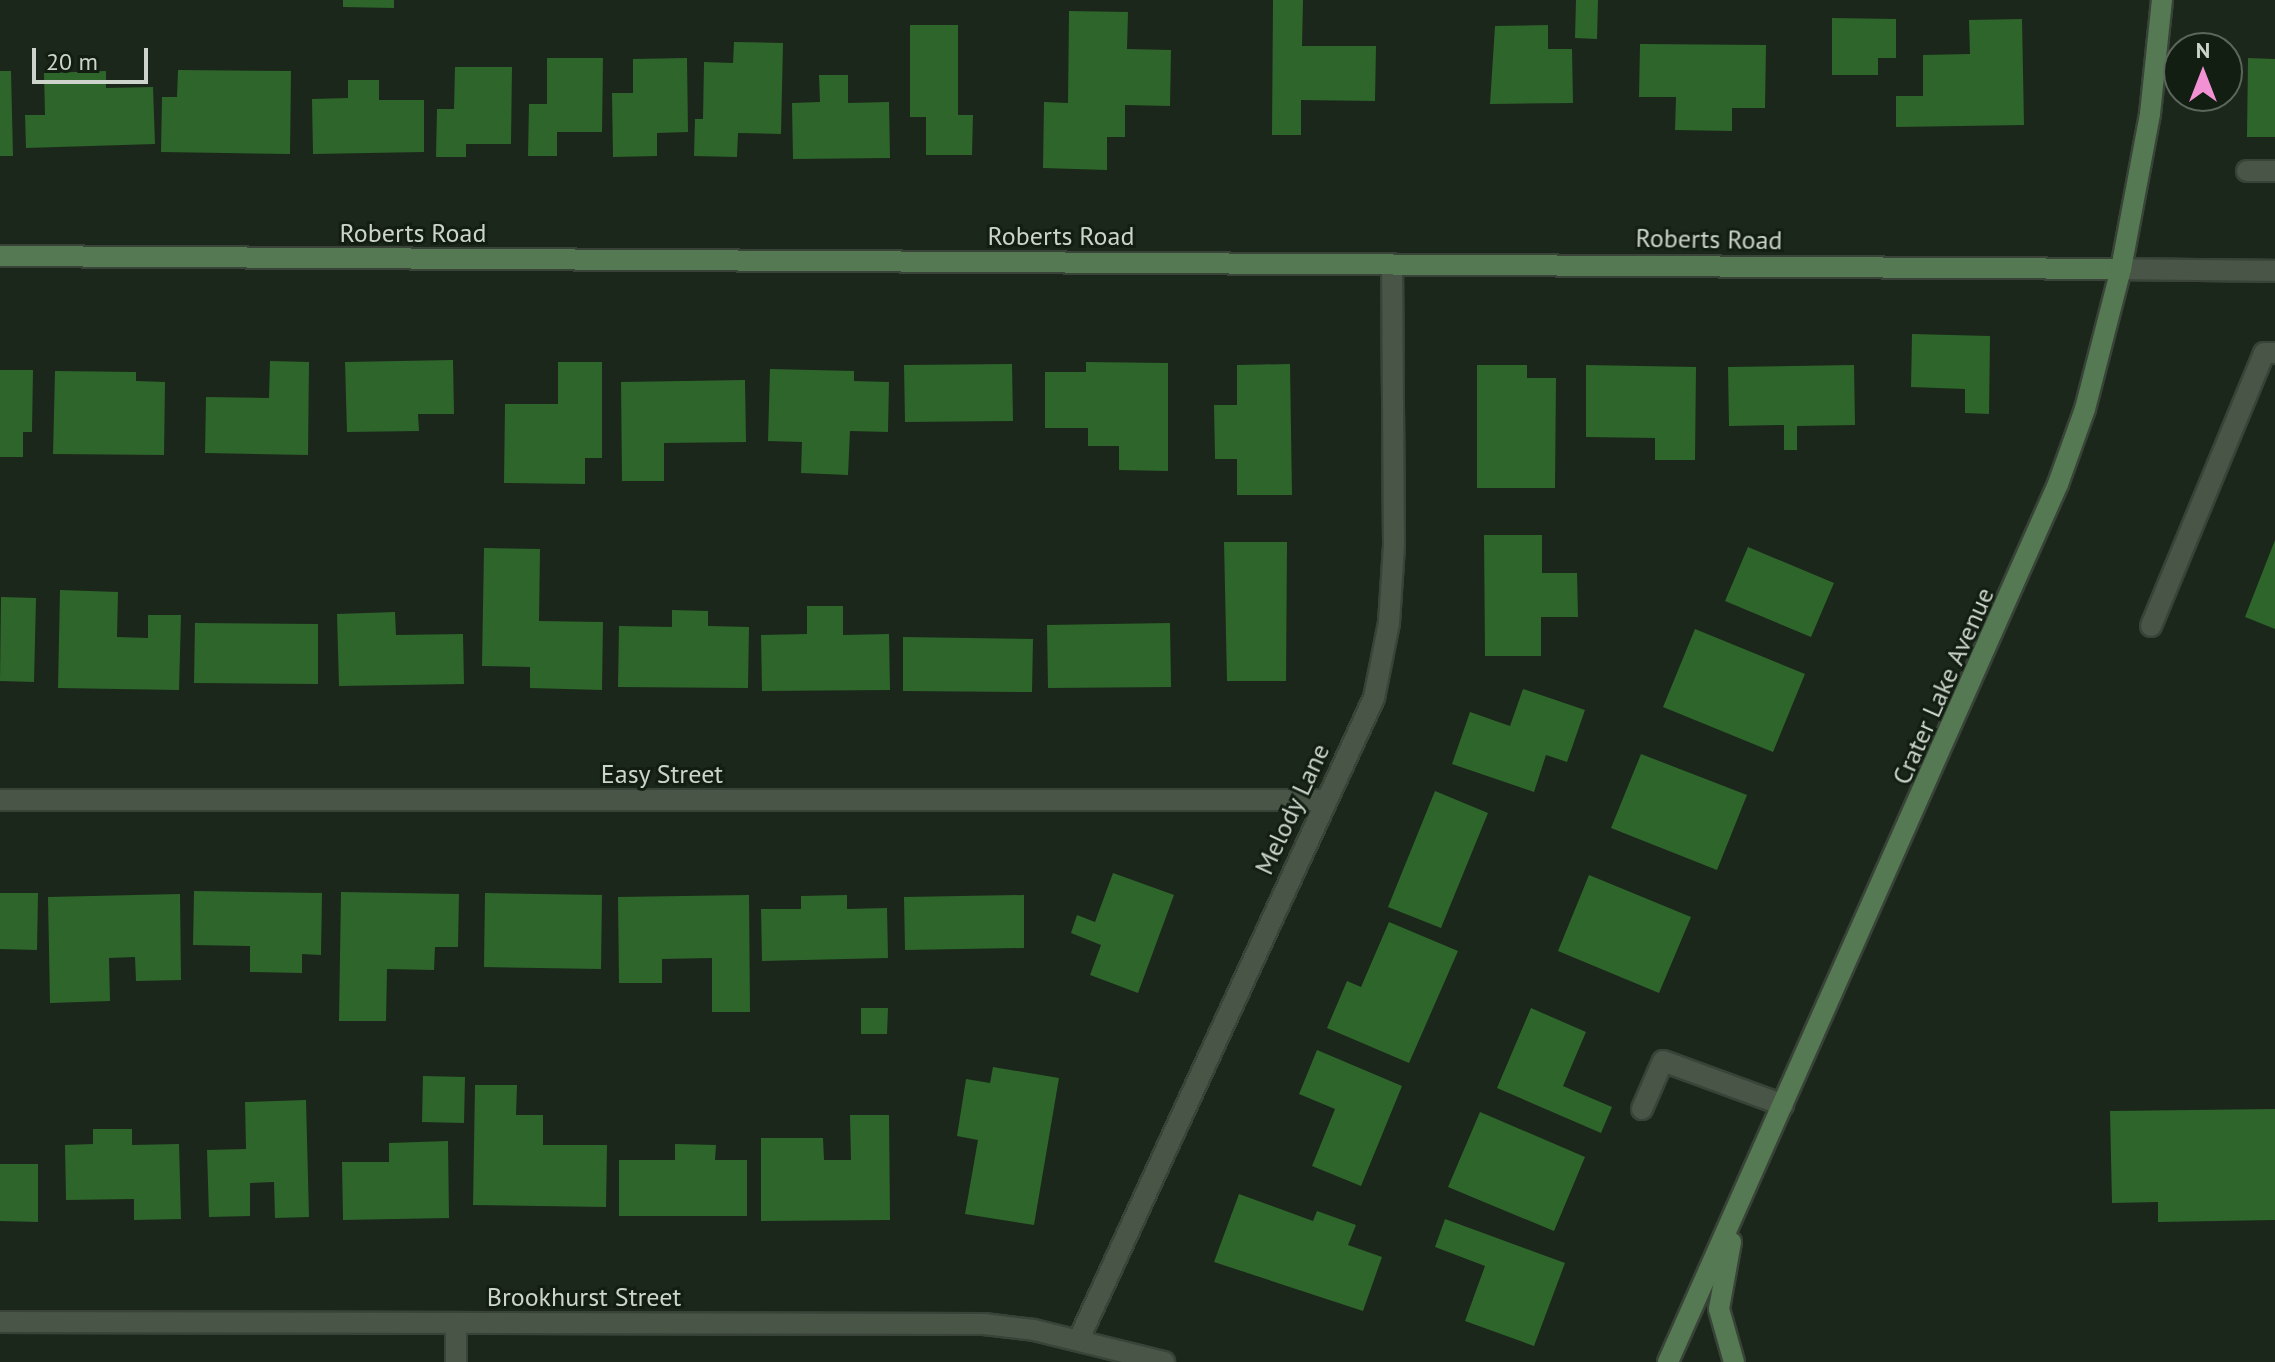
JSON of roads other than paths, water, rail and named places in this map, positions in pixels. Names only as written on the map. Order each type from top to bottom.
[{"type":"street","name":"Crater Lake Avenue","points":[[1668,1362],[2031,553],[2085,409],[2121,269],[2150,114],[2162,0]]},
{"type":"street","points":[[2247,171],[2275,171]]},
{"type":"street","name":"Roberts Road","points":[[0,256],[2121,269]]},
{"type":"street","name":"Melody Lane","points":[[1079,1339],[1324,800],[1374,698],[1389,623],[1394,546],[1392,264]]},
{"type":"street","points":[[2121,269],[2275,271]]},
{"type":"street","points":[[2151,626],[2264,353],[2275,353]]},
{"type":"street","name":"Easy Street","points":[[0,800],[1324,800]]},
{"type":"street","points":[[1642,1109],[1663,1061],[1783,1105]]},
{"type":"street","points":[[1734,1362],[1719,1309],[1738,1207]]},
{"type":"street","name":"Brookhurst Street","points":[[0,1322],[984,1324],[1079,1339],[1164,1362]]},
{"type":"street","points":[[456,1323],[456,1362]]}]
